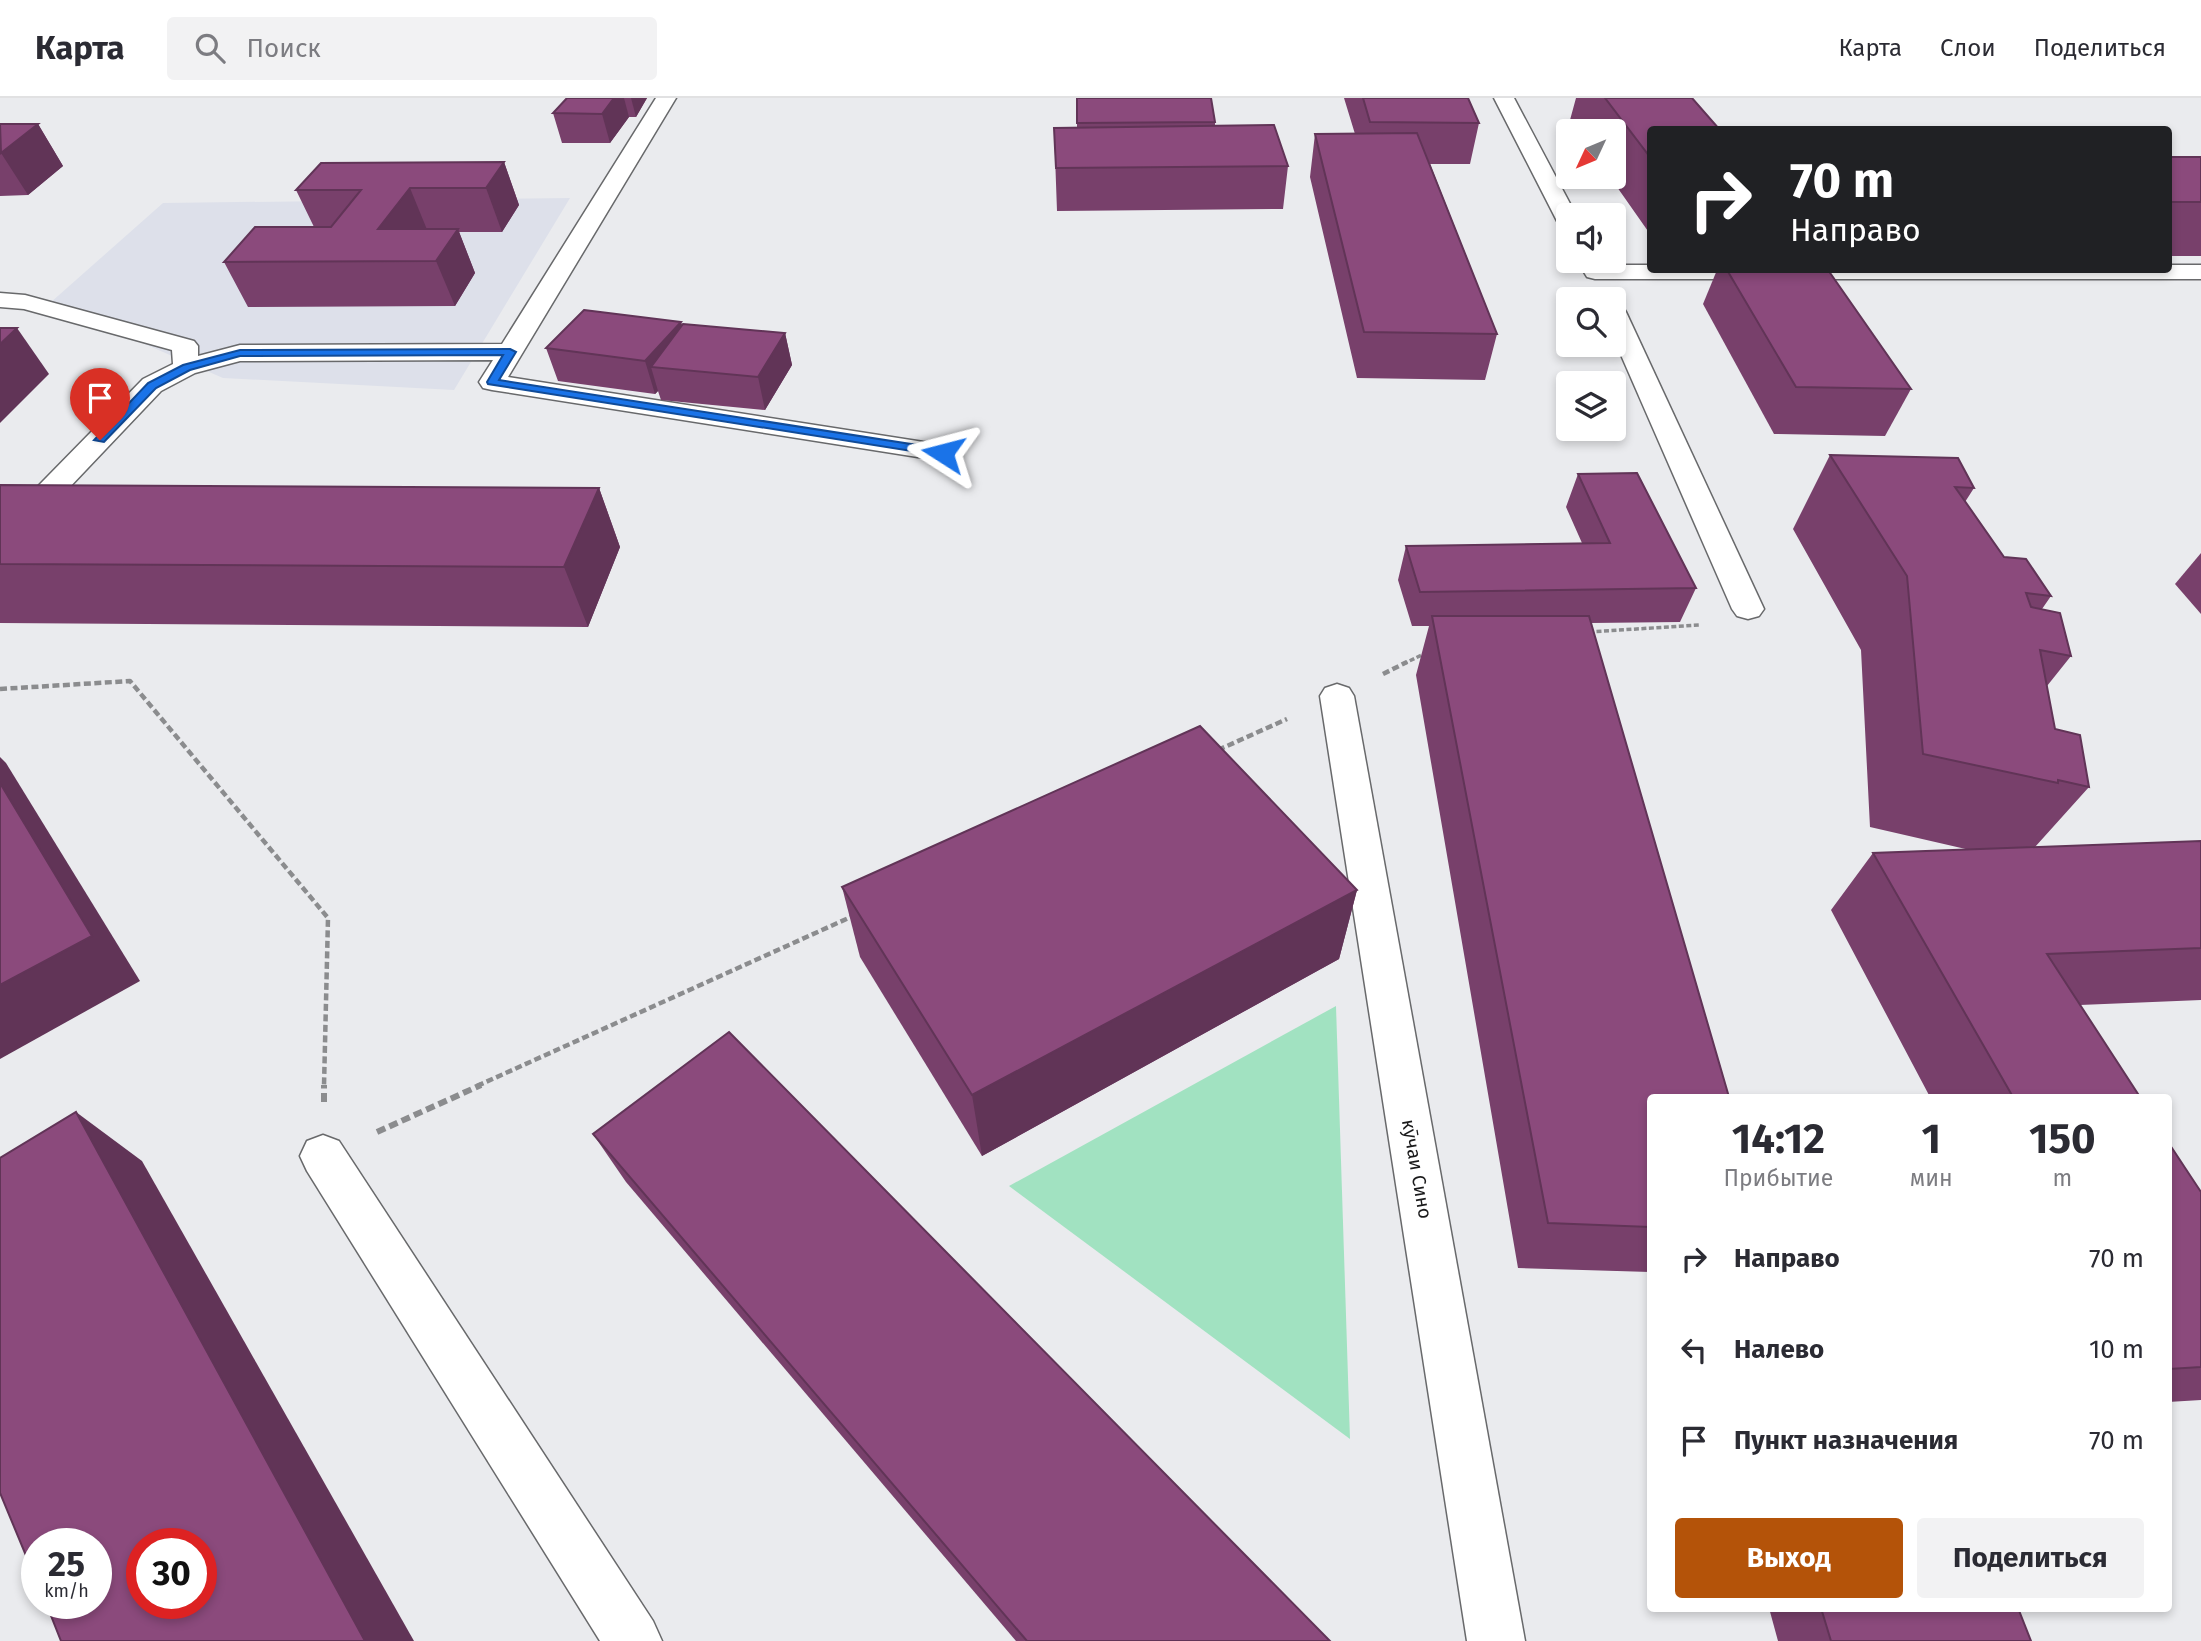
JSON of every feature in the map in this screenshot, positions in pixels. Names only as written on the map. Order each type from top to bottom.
[{"type":"street","points":[[666,98],[492,382],[943,453]]},
{"type":"street","points":[[1504,98],[1559,203]]},
{"type":"street","points":[[1626,267],[1647,267]]},
{"type":"street","points":[[2172,272],[2201,272]]},
{"type":"street","points":[[0,300],[25,302],[185,346],[187,367]]},
{"type":"street","points":[[1626,339],[1748,610]]},
{"type":"street","points":[[0,542],[152,385],[187,367],[240,353],[510,352]]},
{"type":"street","name":"кӯчаи Сино","points":[[1337,696],[1496,1641]]},
{"type":"street","points":[[323,1156],[633,1641]]},
{"type":"path","points":[[1588,632],[1724,624],[1748,610]]},
{"type":"path","points":[[1210,754],[1429,651]]},
{"type":"path","points":[[0,689],[130,681],[328,918],[323,1156],[856,915]]},
{"type":"shaded area","points":[[570,198],[454,390],[223,378],[50,303],[163,203]]},
{"type":"green space","points":[[1336,1006],[1350,1439],[1009,1186]]},
{"type":"building","points":[[567,98],[614,98],[602,114],[553,113]]},
{"type":"building","points":[[1077,98],[1211,98],[1215,122],[1077,123]]},
{"type":"building","points":[[1363,98],[1468,98],[1479,123],[1370,122]]},
{"type":"building","points":[[1605,98],[1692,98],[1716,126],[1647,126],[1647,153],[1626,126],[1626,119],[1621,119]]},
{"type":"building","points":[[0,124],[38,124],[1,153]]},
{"type":"building","points":[[1274,125],[1288,166],[1056,168],[1054,128]]},
{"type":"building","points":[[1417,133],[1497,334],[1364,332],[1315,134]]},
{"type":"building","points":[[2172,157],[2201,157],[2201,202],[2172,202]]},
{"type":"building","points":[[504,162],[486,188],[410,188],[378,229],[458,229],[436,261],[224,262],[255,227],[331,227],[361,190],[296,190],[321,163]]},
{"type":"building","points":[[1729,273],[1830,273],[1911,389],[1796,387]]},
{"type":"building","points":[[584,310],[681,322],[645,361],[546,348]]},
{"type":"building","points":[[683,324],[785,333],[758,377],[651,367]]},
{"type":"building","points":[[0,328],[17,328],[0,344]]},
{"type":"building","points":[[1830,455],[1958,458],[1974,488],[1955,487],[2004,557],[2026,559],[2051,596],[2026,593],[2031,607],[2060,613],[2071,656],[2040,650],[2055,729],[2080,735],[2089,787],[2058,780],[2058,783],[1923,754],[1907,576]]},
{"type":"building","points":[[1637,473],[1696,588],[1420,592],[1406,546],[1610,543],[1578,474]]},
{"type":"building","points":[[0,485],[599,488],[564,567],[0,564]]},
{"type":"building","points":[[1432,616],[1589,616],[1728,1094],[1647,1094],[1647,1227],[1548,1223]]},
{"type":"building","points":[[1200,726],[1357,890],[972,1095],[842,887]]},
{"type":"building","points":[[0,783],[92,936],[0,985]]},
{"type":"building","points":[[2201,841],[2201,948],[2047,954],[2138,1094],[2011,1094],[1873,853]]},
{"type":"building","points":[[729,1032],[1330,1641],[1027,1641],[593,1134]]},
{"type":"building","points":[[76,1112],[365,1641],[61,1641],[52,1619],[112,1619],[112,1528],[21,1528],[21,1544],[0,1493],[0,1158]]},
{"type":"building","points":[[2172,1148],[2201,1192],[2201,1367],[2172,1369]]},
{"type":"building","points":[[1822,1612],[2020,1612],[2031,1641],[1831,1641]]},
{"type":"route","points":[[100,440],[152,385],[187,367],[240,353],[510,352],[492,382],[943,453]]}]
